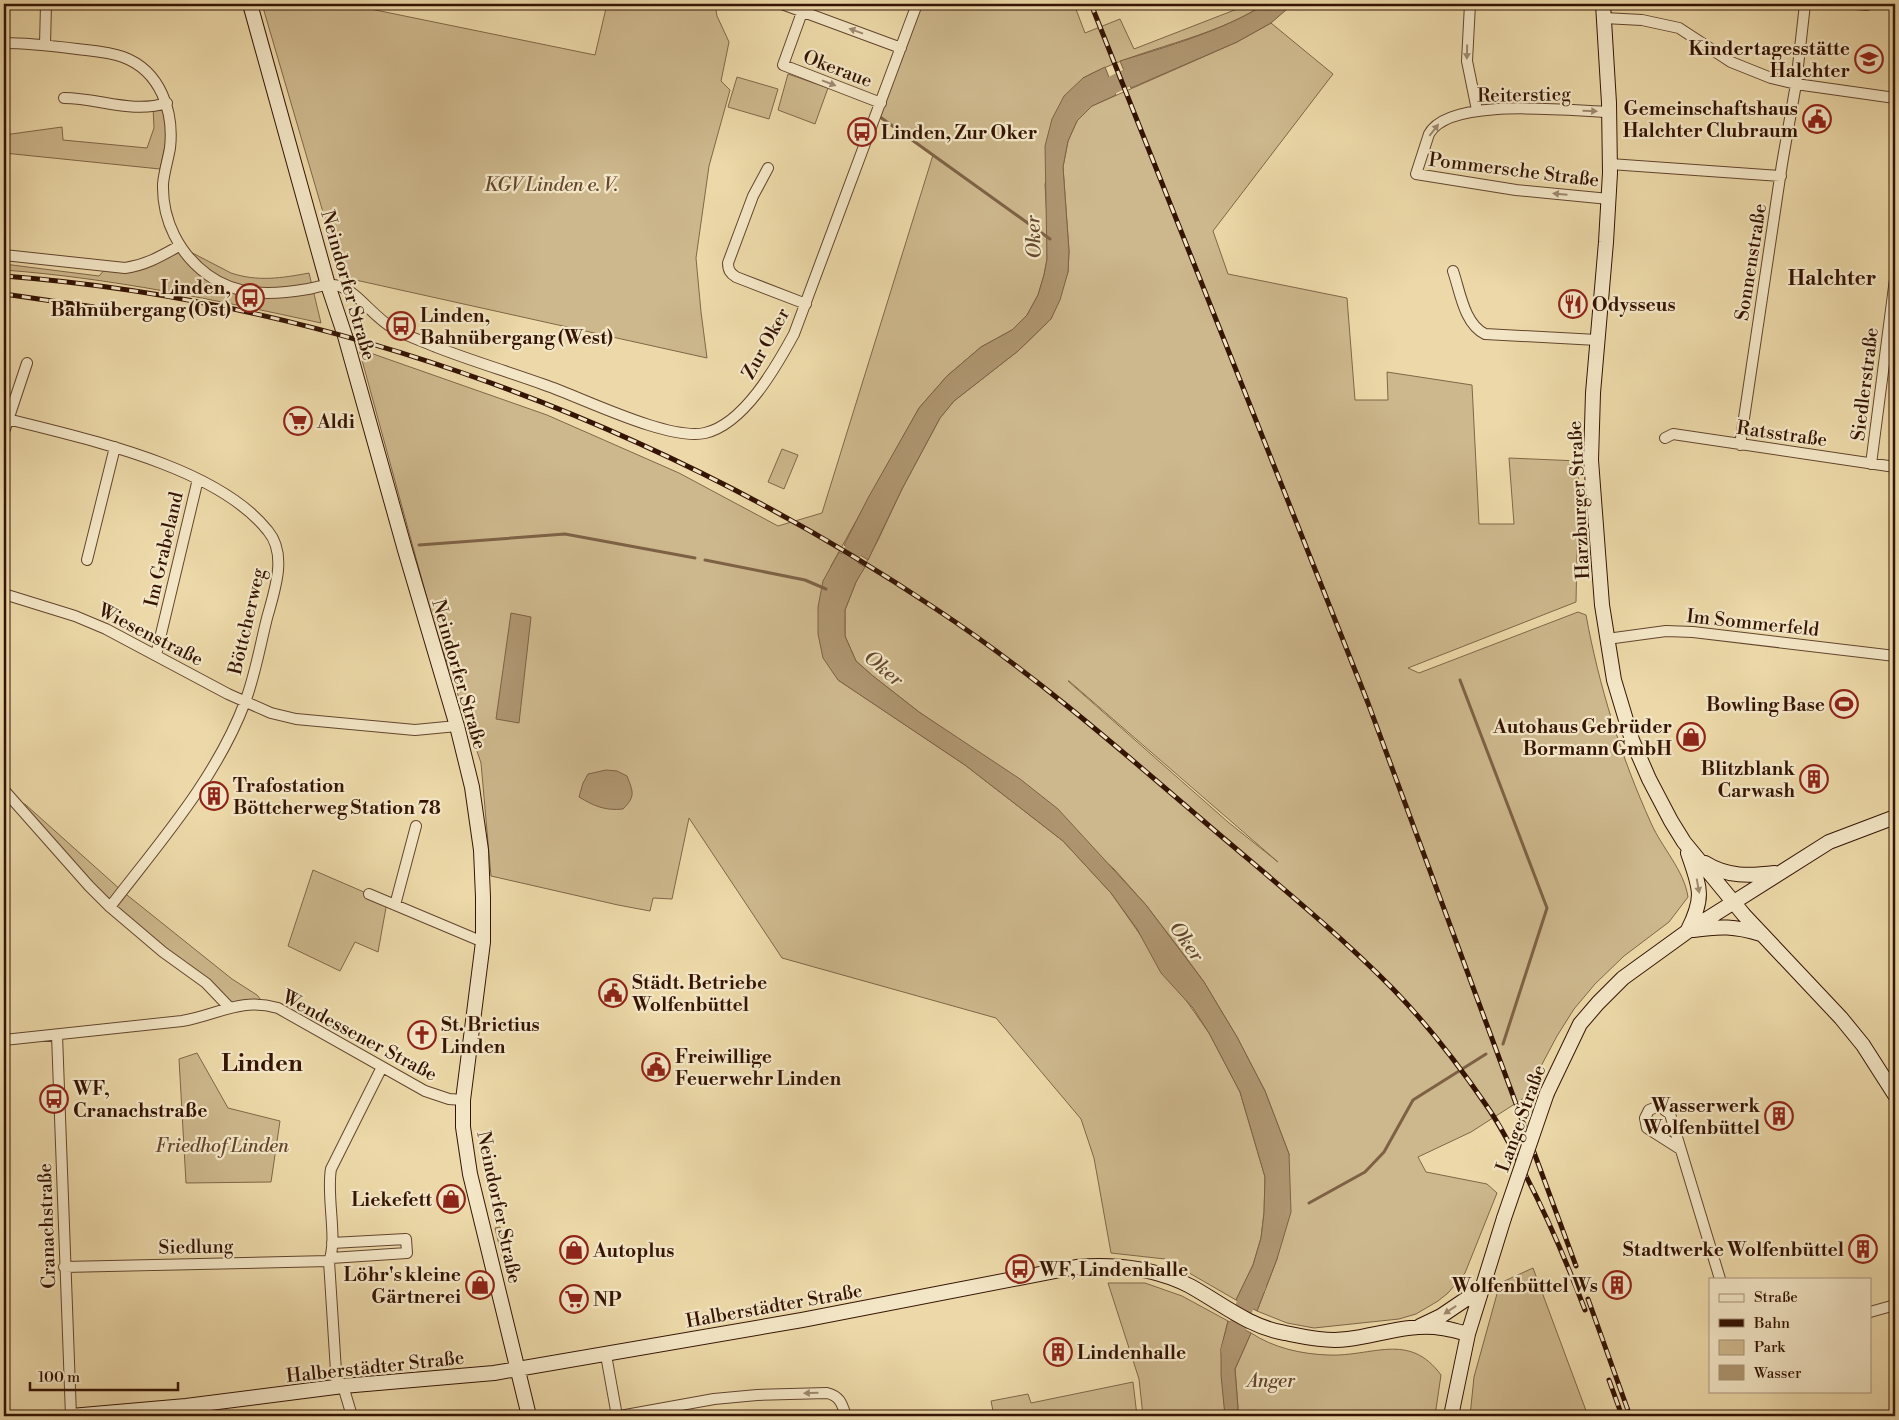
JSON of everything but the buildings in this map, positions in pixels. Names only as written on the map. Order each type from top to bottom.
[{"type":"main road","name":"Neindorfer Straße","points":[[250,4],[328,285],[345,336],[404,550],[457,726],[472,787],[481,850],[483,942],[463,1100],[463,1127],[470,1174],[529,1416]]},
{"type":"main road","name":"Harzburger Straße","points":[[1603,4],[1610,112],[1610,164],[1609,199],[1597,340],[1591,460],[1602,605],[1614,680],[1632,740],[1664,808],[1684,842],[1733,902],[1841,1018],[1863,1045],[1895,1095]]},
{"type":"main road","name":"Lange Straße","points":[[1451,1416],[1468,1334],[1504,1218],[1547,1092],[1580,1024],[1623,978],[1688,931],[1829,842],[1895,817]]},
{"type":"main road","points":[[1684,842],[1697,880],[1700,899],[1688,931]]},
{"type":"main road","points":[[1697,858],[1715,869],[1738,875],[1754,876],[1779,872]]},
{"type":"main road","points":[[1688,931],[1727,926],[1762,934]]},
{"type":"main road","name":"Halberstädter Straße","points":[[71,1416],[202,1404],[340,1386],[494,1373],[606,1355],[924,1297],[1076,1267],[1101,1265],[1118,1266],[1168,1277],[1189,1286],[1257,1324],[1282,1333],[1318,1339],[1347,1340],[1417,1327],[1441,1328],[1468,1334]]},
{"type":"main road","points":[[1417,1327],[1442,1316],[1481,1289]]},
{"type":"street","points":[[45,45],[46,4]]},
{"type":"street","points":[[782,4],[804,8],[901,48]]},
{"type":"street","name":"Zur Oker","points":[[328,285],[338,286],[347,290],[381,321],[412,337],[549,386],[648,425],[694,434],[707,433],[720,427],[746,406],[776,366],[794,334],[917,4]]},
{"type":"street","points":[[1470,4],[1467,61],[1477,110]]},
{"type":"street","name":"Sonnenstraße","points":[[1740,445],[1796,84],[1805,4]]},
{"type":"street","points":[[1855,4],[1867,5]]},
{"type":"street","name":"Okeraue","points":[[804,8],[783,65],[881,103]]},
{"type":"street","points":[[1604,18],[1642,20],[1679,28],[1731,62],[1771,78],[1796,84],[1895,98]]},
{"type":"street","points":[[4,42],[98,51],[127,58],[158,84],[167,103],[171,133],[163,184],[165,208],[179,246],[206,274],[218,282],[241,291],[264,294],[281,294],[328,285]]},
{"type":"street","points":[[64,98],[139,107],[154,107],[167,103]]},
{"type":"street","name":"Reiterstieg","points":[[1416,174],[1432,128],[1444,120],[1477,110],[1497,108],[1610,112]]},
{"type":"street","points":[[1610,164],[1781,176]]},
{"type":"street","points":[[768,168],[753,196],[728,263],[728,268],[736,277],[806,304]]},
{"type":"street","name":"Pommersche Straße","points":[[1416,174],[1516,190],[1609,199]]},
{"type":"street","points":[[4,255],[125,268],[140,266],[153,261],[179,246]]},
{"type":"street","points":[[1454,271],[1471,321],[1478,331],[1493,336],[1597,340]]},
{"type":"street","name":"Siedlerstraße","points":[[1871,464],[1895,279]]},
{"type":"street","points":[[4,432],[27,363]]},
{"type":"street","name":"Böttcherweg","points":[[8,419],[115,447],[198,479],[257,518],[270,532],[278,555],[277,579],[245,702],[210,769],[176,822],[110,907]]},
{"type":"street","name":"Ratsstraße","points":[[1665,438],[1672,434],[1895,466]]},
{"type":"street","points":[[88,560],[115,447]]},
{"type":"street","name":"Im Grabeland","points":[[156,655],[198,479]]},
{"type":"street","name":"Wiesenstraße","points":[[4,594],[75,616],[106,629],[245,702],[271,713],[296,719],[415,730],[457,726]]},
{"type":"street","name":"Im Sommerfeld","points":[[1607,639],[1666,631],[1693,632],[1895,656]]},
{"type":"street","points":[[4,790],[110,907],[163,952],[206,983],[229,1007]]},
{"type":"street","points":[[395,905],[416,826]]},
{"type":"street","points":[[369,894],[483,942]]},
{"type":"street","name":"Wendessener Straße","points":[[4,1040],[182,1021],[210,1015],[229,1007],[248,1003],[264,1004],[278,1008],[430,1093],[449,1099],[463,1100]]},
{"type":"street","name":"Cranachstraße","points":[[57,1035],[64,1267],[71,1416]]},
{"type":"street","points":[[352,1416],[340,1386],[330,1259],[332,1243],[329,1180],[331,1169],[382,1067]]},
{"type":"street","points":[[1680,1149],[1720,1278]]},
{"type":"street","name":"Siedlung","points":[[64,1267],[330,1259],[407,1253],[406,1239],[332,1243]]},
{"type":"street","points":[[1872,1311],[1895,1305]]},
{"type":"street","points":[[606,1355],[618,1416],[663,1412],[714,1399],[757,1395],[827,1393],[835,1395],[840,1399],[846,1416]]},
{"type":"green space","name":"KGV Linden e. V.","points":[[262,4],[346,4],[595,55],[607,4],[715,4],[717,16],[729,42],[721,81],[730,90],[709,166],[696,258],[707,358],[342,277]]},
{"type":"green space","points":[[921,4],[1074,4],[1085,33],[1120,19],[1134,49],[1250,4],[1265,4],[1222,26],[1128,58],[1083,78],[1045,184],[1047,259],[1038,295],[1027,315],[1012,330],[981,347],[947,376],[919,408],[831,566],[838,680],[965,765],[1063,841],[1111,893],[1209,1033],[1240,1092],[1265,1177],[1261,1238],[1253,1265],[1236,1300],[1165,1259],[1111,1253],[1094,1158],[1081,1119],[996,1018],[782,958],[689,818],[672,899],[653,898],[650,911],[491,876],[481,763],[434,624],[359,349],[547,415],[679,473],[778,526],[822,513],[933,155],[880,117]]},
{"type":"green space","points":[[1271,23],[1333,74],[1213,231],[1228,274],[1347,298],[1355,400],[1388,400],[1387,372],[1472,385],[1479,524],[1514,524],[1509,458],[1579,461],[1576,602],[1408,668],[1419,673],[1578,612],[1586,615],[1604,695],[1630,773],[1651,823],[1682,878],[1688,897],[1669,922],[1624,956],[1595,984],[1574,1009],[1557,1036],[1524,1098],[1471,1132],[1418,1157],[1426,1172],[1487,1184],[1497,1193],[1465,1273],[1448,1293],[1416,1314],[1399,1319],[1314,1328],[1287,1323],[1257,1311],[1277,1259],[1289,1154],[1265,1091],[1237,1037],[1204,982],[1146,905],[1114,869],[967,745],[919,712],[873,676],[856,661],[845,636],[845,610],[856,582],[940,418],[954,401],[1018,351],[1051,319],[1068,272],[1069,251],[1063,167],[1068,141],[1077,121],[1092,106],[1237,42]],"holes":[[[1069,681],[1278,862],[1228,822]]]},
{"type":"green space","points":[[788,74],[828,88],[815,124],[778,110]]},
{"type":"green space","points":[[737,77],[778,89],[769,119],[728,107]]},
{"type":"green space","points":[[167,103],[166,142],[160,169],[4,153],[4,135],[62,127],[63,140],[147,148],[154,128],[153,107]]},
{"type":"green space","points":[[179,246],[231,273],[241,276],[270,278],[309,273],[321,323],[203,298],[124,284],[4,270],[4,264],[99,276],[107,267],[125,268]]},
{"type":"green space","points":[[782,449],[798,455],[784,489],[768,482]]},
{"type":"green space","points":[[12,797],[26,805],[122,891],[232,979],[257,995],[264,1004],[229,1007],[110,907]]},
{"type":"green space","points":[[313,870],[387,902],[378,952],[355,942],[340,971],[288,946]]},
{"type":"green space","name":"Friedhof Linden","points":[[197,1053],[228,1108],[280,1121],[271,1182],[186,1183],[179,1059]]},
{"type":"green space","points":[[500,1227],[510,1274],[505,1270],[495,1228]]},
{"type":"green space","points":[[1533,1268],[1588,1416],[1470,1416],[1474,1377],[1500,1283]]},
{"type":"green space","points":[[1108,1283],[1145,1283],[1182,1296],[1228,1321],[1221,1349],[1225,1416],[1143,1416],[1139,1379]]},
{"type":"green space","name":"Anger","points":[[1251,1333],[1269,1343],[1308,1353],[1344,1355],[1389,1349],[1403,1350],[1416,1354],[1429,1362],[1441,1375],[1435,1416],[1237,1416],[1235,1369]]},
{"type":"green space","points":[[1133,1382],[1137,1416],[994,1416],[991,1401],[1028,1394],[1031,1403]]},
{"type":"water","points":[[1265,4],[1293,4],[1271,23],[1237,42],[1131,88],[1120,61],[1214,30]]},
{"type":"water","points":[[1105,67],[1116,95],[1092,106],[1077,121],[1068,141],[1063,167],[1069,251],[1068,272],[1060,300],[1051,319],[1018,351],[954,401],[940,418],[902,489],[868,560],[844,545],[868,498],[919,408],[947,376],[981,347],[1012,330],[1027,315],[1038,295],[1047,259],[1045,146],[1052,119],[1064,96],[1083,78]]},
{"type":"water","points":[[839,552],[865,567],[856,582],[845,610],[845,636],[856,661],[919,712],[1020,779],[1058,809],[1146,905],[1204,982],[1237,1037],[1265,1091],[1289,1154],[1291,1212],[1277,1259],[1257,1311],[1236,1300],[1253,1265],[1261,1238],[1265,1177],[1240,1092],[1209,1033],[1193,1008],[1161,973],[1137,929],[1111,893],[1063,841],[965,765],[838,680],[823,658],[818,634],[818,607],[823,581]]},
{"type":"water","points":[[511,613],[531,617],[519,723],[496,719]]},
{"type":"water","points":[[606,770],[617,771],[627,776],[631,786],[632,797],[623,809],[600,807],[579,797],[588,774]]},
{"type":"water","points":[[1228,1321],[1251,1333],[1235,1369],[1237,1416],[1225,1416],[1221,1375],[1221,1349]]},
{"type":"waterway","name":"Oker","points":[[1092,95],[1147,68]]},
{"type":"waterway","points":[[880,117],[1050,239]]},
{"type":"waterway","name":"Oker","points":[[840,579],[863,530]]},
{"type":"waterway","points":[[419,545],[565,534],[695,558]]},
{"type":"waterway","points":[[705,560],[805,580],[826,589]]},
{"type":"waterway","points":[[1460,680],[1547,908],[1503,1044]]},
{"type":"waterway","points":[[1309,1203],[1365,1172],[1384,1152],[1413,1100],[1486,1054]]},
{"type":"waterway","name":"Oker","points":[[1230,1350],[1245,1305],[1257,1286]]},
{"type":"railway","points":[[1091,4],[1368,703],[1576,1266]]},
{"type":"railway","points":[[4,276],[128,290],[250,313],[371,344],[491,383],[607,429],[721,483],[831,543],[936,609],[1005,658],[1104,736],[1323,923],[1406,1002],[1453,1060],[1502,1130],[1549,1224],[1585,1310]]},
{"type":"railway","points":[[4,294],[94,307]]},
{"type":"railway","points":[[1588,1299],[1630,1416]]},
{"type":"railway","points":[[1609,1380],[1622,1416]]},
{"type":"place","name":"Kindertagesstätte Halchter","points":[[1869,59]]},
{"type":"place","name":"Gemeinschaftshaus Halchter Clubraum","points":[[1817,119]]},
{"type":"place","name":"Linden, Zur Oker","points":[[862,132]]},
{"type":"place","name":"Linden, Bahnübergang (Ost)","points":[[250,298]]},
{"type":"place","name":"Odysseus","points":[[1573,304]]},
{"type":"place","name":"Linden, Bahnübergang (West)","points":[[401,326]]},
{"type":"place","name":"Aldi","points":[[298,421]]},
{"type":"place","name":"Bowling Base","points":[[1844,704]]},
{"type":"place","name":"Autohaus Gebrüder Bormann GmbH","points":[[1691,737]]},
{"type":"place","name":"Blitzblank Carwash","points":[[1814,779]]},
{"type":"place","name":"Trafostation Böttcherweg Station 78","points":[[214,796]]},
{"type":"place","name":"Städt. Betriebe Wolfenbüttel","points":[[613,993]]},
{"type":"place","name":"St. Brictius Linden","points":[[422,1035]]},
{"type":"place","name":"Freiwillige Feuerwehr Linden","points":[[656,1067]]},
{"type":"place","name":"WF, Cranachstraße","points":[[54,1099]]},
{"type":"place","name":"Wasserwerk Wolfenbüttel","points":[[1779,1116]]},
{"type":"place","name":"Liekefett","points":[[451,1199]]},
{"type":"place","name":"Stadtwerke Wolfenbüttel","points":[[1863,1249]]},
{"type":"place","name":"Autoplus","points":[[574,1250]]},
{"type":"place","name":"WF, Lindenhalle","points":[[1020,1269]]},
{"type":"place","name":"Löhr's kleine Gärtnerei","points":[[480,1285]]},
{"type":"place","name":"Wolfenbüttel Ws","points":[[1617,1285]]},
{"type":"place","name":"NP","points":[[574,1299]]},
{"type":"place","name":"Lindenhalle","points":[[1058,1352]]},
{"type":"district","name":"Halchter","points":[[1832,278]]},
{"type":"district","name":"Linden","points":[[262,1063]]}]
